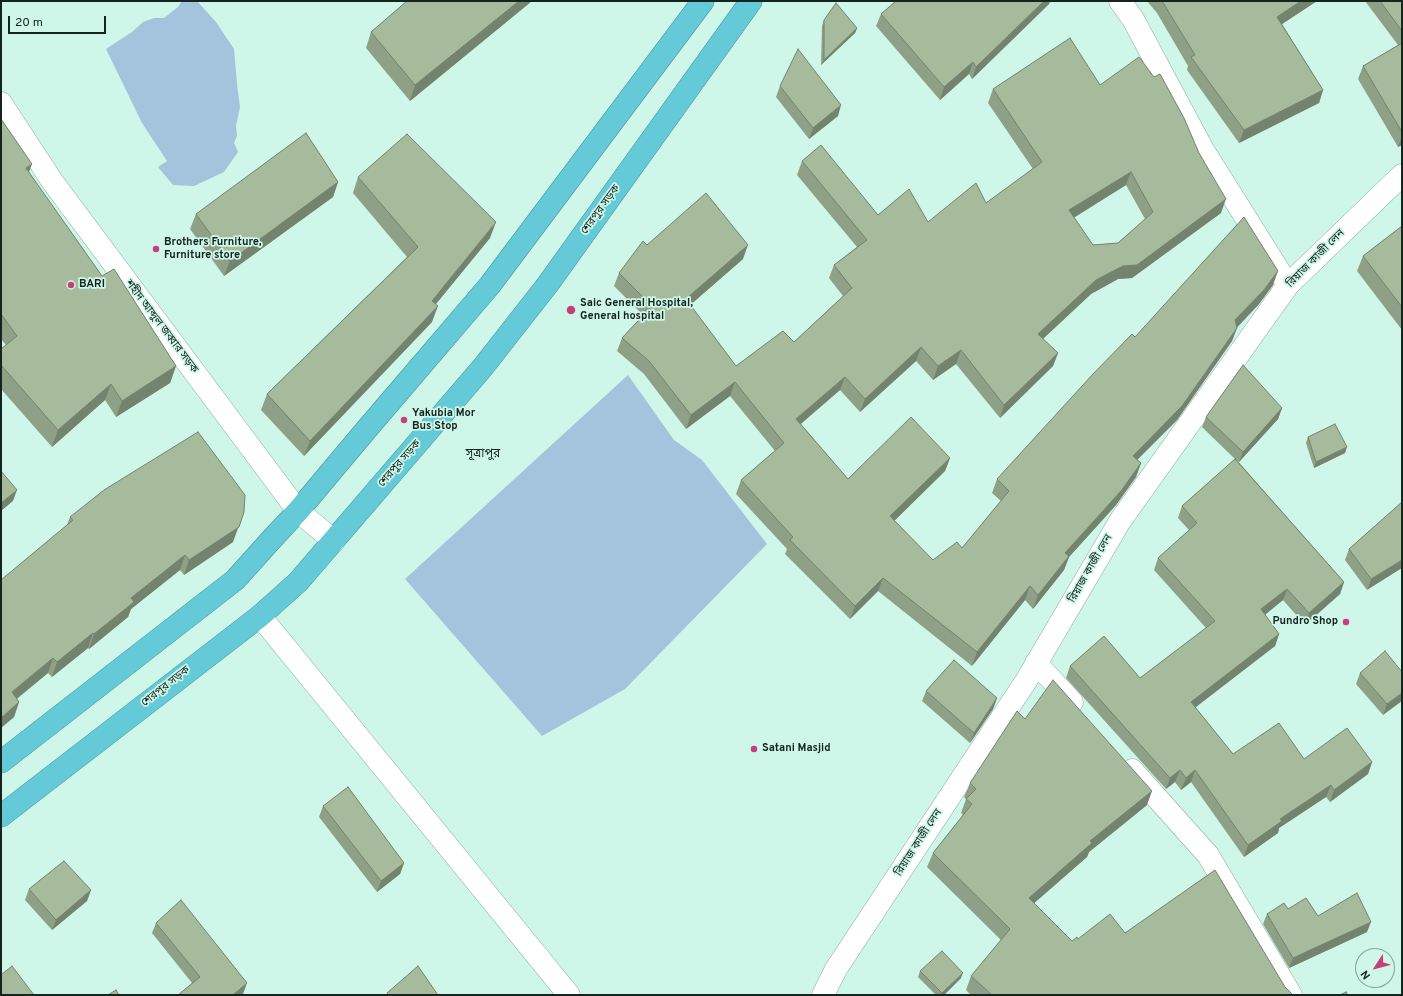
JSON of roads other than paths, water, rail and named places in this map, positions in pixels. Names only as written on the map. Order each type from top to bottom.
[{"type":"highway","points":[[1,762],[235,580],[298,511],[490,285],[703,1]]},
{"type":"highway","name":"শেরপুর সড়ক","points":[[1,816],[260,616],[298,582],[483,367],[548,284],[751,1]]},
{"type":"street","points":[[1120,1],[1133,19],[1202,148],[1288,285]]},
{"type":"street","name":"শহীদ আব্দুল জব্বার সড়ক","points":[[1,103],[52,181],[298,511],[334,541]]},
{"type":"street","name":"রিয়াজ কাজী লেন","points":[[823,995],[836,969],[1026,681],[1120,521],[1288,285],[1402,175]]},
{"type":"street","points":[[260,616],[569,995]]},
{"type":"street","points":[[1036,663],[1087,719]]},
{"type":"street","points":[[1119,754],[1208,855],[1291,995]]},
{"type":"water","points":[[182,1],[197,1],[216,22],[234,49],[240,107],[236,126],[237,136],[234,143],[238,152],[224,172],[194,186],[173,185],[158,167],[167,161],[142,123],[106,49],[132,32],[143,22],[154,18],[164,18],[178,7]]},
{"type":"water","points":[[628,375],[674,440],[702,460],[767,544],[625,689],[542,736],[405,579]]},
{"type":"place","name":"Brothers Furniture, Furniture store","points":[[156,249]]},
{"type":"place","name":"BARI","points":[[71,285]]},
{"type":"place","name":"Saic General Hospital, General hospital","points":[[571,310]]},
{"type":"place","name":"Yakubia Mor Bus Stop","points":[[404,420]]},
{"type":"place","name":"Pundro Shop","points":[[1346,622]]},
{"type":"place","name":"Satani Masjid","points":[[754,749]]},
{"type":"district","name":"সূত্রাপুর","points":[[483,455]]}]
